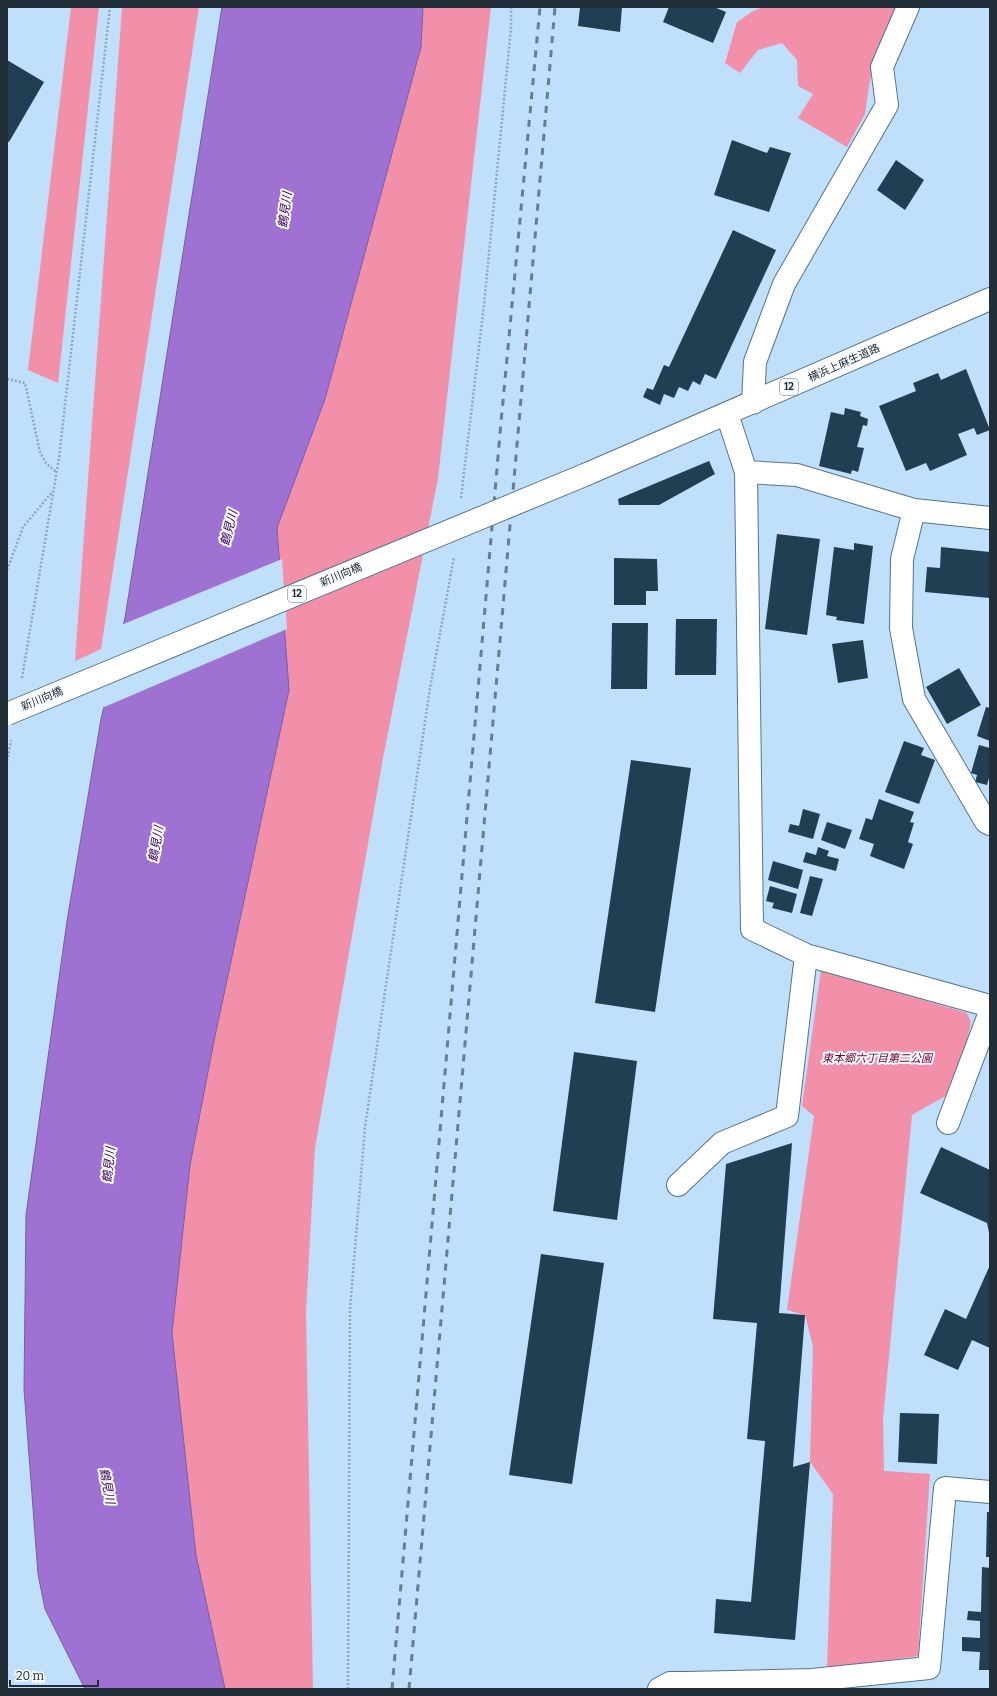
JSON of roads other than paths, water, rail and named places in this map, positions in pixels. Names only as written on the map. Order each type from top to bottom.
[{"type":"street","points":[[753,403],[756,362],[784,284],[887,105],[882,67],[908,7]]},
{"type":"street","name":"横浜上麻生道路","points":[[587,474],[990,299]]},
{"type":"street","points":[[727,414],[746,472],[752,930],[806,955],[990,1006]]},
{"type":"street","points":[[746,472],[797,475],[914,510],[990,518]]},
{"type":"street","name":"新川向橋","points":[[7,714],[587,474]]},
{"type":"street","points":[[914,510],[902,559],[900,628],[914,699],[986,822],[990,824]]},
{"type":"street","points":[[678,1185],[722,1143],[787,1116],[806,955]]},
{"type":"street","points":[[948,1123],[990,1012]]},
{"type":"street","points":[[658,1689],[670,1684],[686,1686],[812,1680],[929,1668],[945,1488],[990,1492]]},
{"type":"water","name":"鶴見川","points":[[222,7],[423,7],[421,47],[325,399],[277,528],[289,690],[214,1041],[190,1165],[172,1333],[196,1555],[225,1689],[85,1689],[45,1609],[38,1574],[24,1389],[26,1215],[67,921],[101,719],[125,618]]},
{"type":"railway","points":[[392,1689],[501,422],[540,7]]},
{"type":"railway","points":[[409,1689],[555,7]]},
{"type":"park label","name":"東本郷六丁目第二公園","points":[[877,1058]]}]
